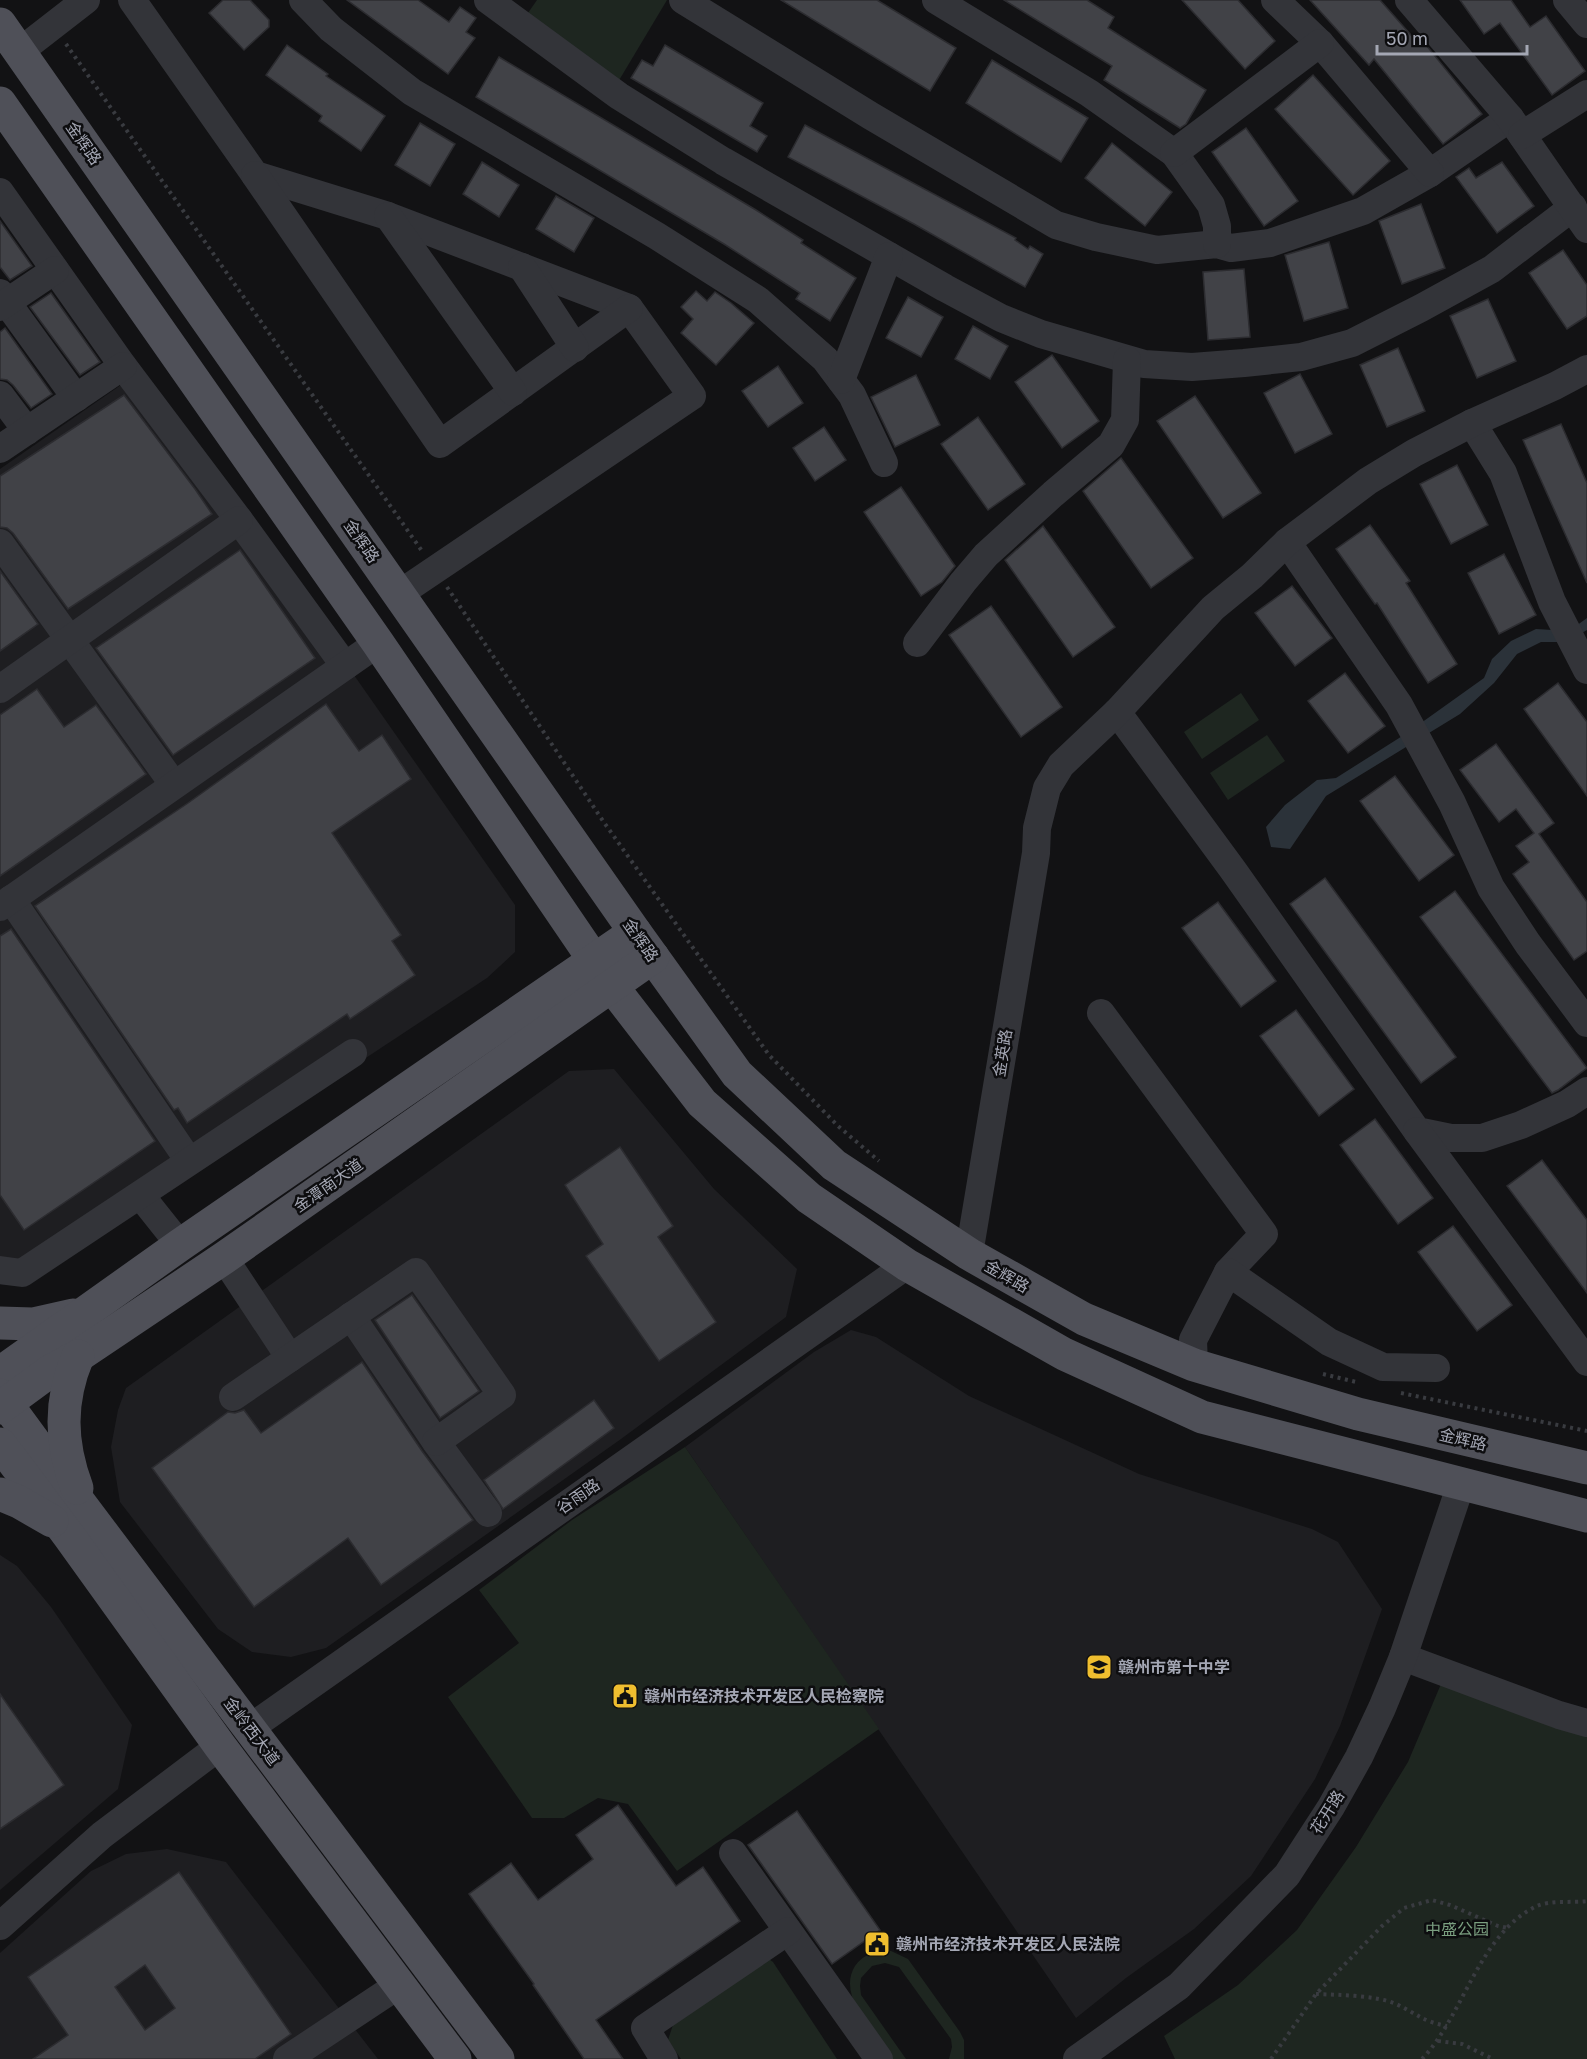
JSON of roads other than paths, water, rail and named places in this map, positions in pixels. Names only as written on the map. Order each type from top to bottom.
[{"type":"main road","name":"金辉路","points":[[0,24],[737,1074],[834,1166],[969,1254],[1084,1319],[1194,1365],[1358,1414],[1587,1468]]},
{"type":"main road","points":[[0,103],[378,643],[611,985],[702,1103],[808,1198],[907,1265],[1064,1354],[1202,1418],[1587,1516]]},
{"type":"main road","points":[[2,1395],[89,1308],[594,958],[644,944]]},
{"type":"main road","name":"金潭南大道","points":[[2,1395],[78,1356],[224,1258],[611,985],[644,944]]},
{"type":"main road","points":[[0,1323],[33,1324],[52,1321],[89,1308]]},
{"type":"main road","points":[[0,1494],[37,1511],[77,1523],[63,1429],[66,1390],[78,1356]]},
{"type":"main road","name":"金岭西大道","points":[[2,1395],[77,1523],[220,1746],[455,2059]]},
{"type":"main road","name":"金岭西大道","points":[[0,1444],[77,1523],[250,1728],[498,2059]]},
{"type":"street","points":[[19,52],[86,0]]},
{"type":"street","points":[[132,0],[255,174],[440,444],[629,309]]},
{"type":"street","points":[[303,0],[331,29],[412,92],[647,231],[758,300],[825,359],[852,395],[884,463]]},
{"type":"street","points":[[488,0],[619,96],[723,161],[1001,318],[1051,337],[1127,360],[1144,364],[1192,367],[1301,357],[1352,343],[1421,309],[1580,218],[1516,127],[1409,0]]},
{"type":"street","points":[[683,0],[871,116],[1056,225],[1096,237],[1157,250],[1217,244],[1231,248],[1270,243],[1363,211],[1430,172],[1516,127],[1587,94]]},
{"type":"street","points":[[936,0],[1089,93],[1174,153],[1211,205],[1217,226],[1217,244]]},
{"type":"street","points":[[1275,0],[1320,43],[1430,172]]},
{"type":"street","points":[[1567,0],[1587,24]]},
{"type":"street","points":[[1174,153],[1320,43]]},
{"type":"street","points":[[255,174],[388,216],[629,309],[692,396],[434,568],[399,594]]},
{"type":"street","points":[[0,192],[123,366],[345,666]]},
{"type":"street","points":[[388,216],[513,392]]},
{"type":"street","points":[[841,380],[889,256]]},
{"type":"street","points":[[522,267],[575,348]]},
{"type":"street","points":[[55,270],[2,301],[76,398]]},
{"type":"street","points":[[917,643],[986,555],[1111,445],[1125,420],[1127,360]]},
{"type":"street","points":[[0,449],[123,366]]},
{"type":"street","name":"金英路","points":[[969,1254],[1036,853],[1036,828],[1047,788],[1061,765],[1117,712],[1213,608],[1252,576],[1287,542],[1377,476],[1414,453],[1587,369]]},
{"type":"street","points":[[0,395],[27,431]]},
{"type":"street","points":[[1472,423],[1503,473],[1552,602],[1581,660]]},
{"type":"street","points":[[0,689],[239,520]]},
{"type":"street","points":[[1287,542],[1399,705],[1452,803],[1491,888],[1528,944],[1587,1023]]},
{"type":"street","points":[[0,543],[68,641],[174,785]]},
{"type":"street","points":[[189,1161],[5,903],[378,643]]},
{"type":"street","points":[[1117,712],[1233,870],[1417,1131],[1587,1362]]},
{"type":"street","points":[[1101,1013],[1264,1234],[1228,1272],[1193,1340],[1194,1365]]},
{"type":"street","points":[[0,1270],[22,1273],[353,1053]]},
{"type":"street","points":[[1417,1131],[1450,1138],[1482,1138],[1521,1125],[1567,1104],[1587,1091]]},
{"type":"street","points":[[141,1196],[180,1245]]},
{"type":"street","points":[[224,1258],[290,1358]]},
{"type":"street","name":"谷雨路","points":[[250,1728],[907,1265]]},
{"type":"street","points":[[233,1398],[416,1272],[502,1395],[436,1442]]},
{"type":"street","points":[[1228,1272],[1329,1342],[1383,1367],[1436,1368]]},
{"type":"street","points":[[351,1316],[488,1514]]},
{"type":"street","name":"花开路","points":[[1077,2059],[1179,1986],[1287,1875],[1331,1807],[1359,1757],[1403,1657],[1461,1484]]},
{"type":"street","points":[[1403,1657],[1559,1715],[1587,1723]]},
{"type":"street","points":[[0,1926],[102,1835],[220,1746]]},
{"type":"street","points":[[733,1853],[879,2059]]},
{"type":"street","points":[[664,2059],[645,2028],[788,1931]]},
{"type":"street","points":[[287,2059],[400,1984]]},
{"type":"place","name":"赣州市第十中学","points":[[1099,1667]]},
{"type":"place","name":"赣州市经济技术开发区人民检察院","points":[[625,1696]]},
{"type":"place","name":"赣州市经济技术开发区人民法院","points":[[877,1944]]},
{"type":"park label","name":"中盛公园","points":[[1457,1929]]}]
